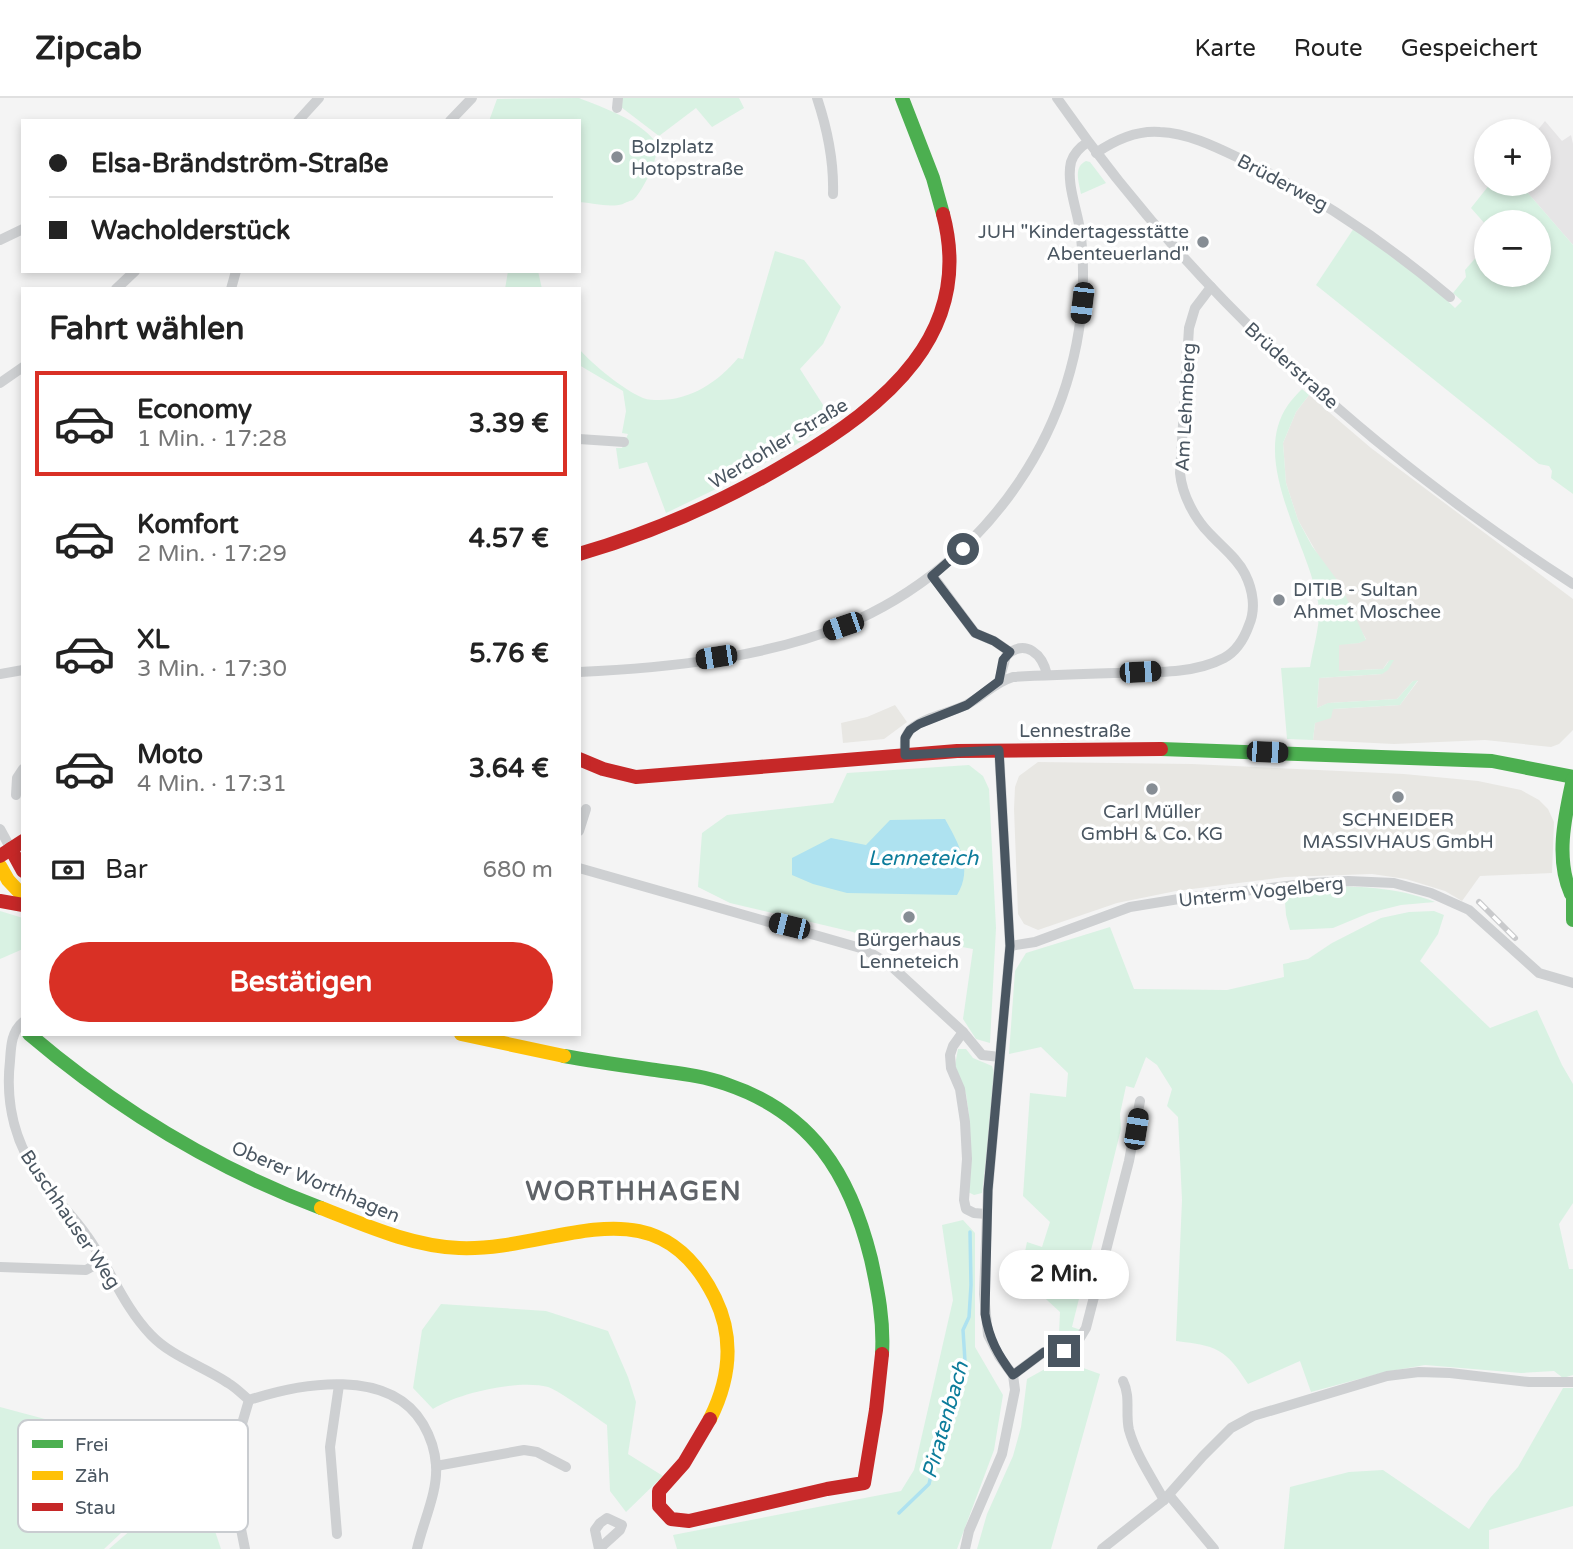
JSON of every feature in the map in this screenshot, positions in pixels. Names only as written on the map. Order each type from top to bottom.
[{"type":"street","points":[[300,119],[319,98]]},
{"type":"street","points":[[452,119],[472,98]]},
{"type":"street","points":[[817,98],[831,156],[833,194]]},
{"type":"street","name":"Werdohler Straße","points":[[581,553],[665,526],[781,468],[834,436],[876,405],[916,362],[942,313],[950,258],[942,211],[902,98]]},
{"type":"street","name":"Brüderstraße","points":[[1057,98],[1149,220],[1274,351],[1376,440],[1509,541],[1573,584]]},
{"type":"street","name":"Brüderweg","points":[[1096,153],[1128,135],[1157,131],[1174,133],[1230,154],[1307,193],[1356,224],[1396,252],[1450,297]]},
{"type":"street","points":[[581,672],[667,665],[794,642],[843,626],[894,601],[932,576],[974,538],[1019,483],[1051,426],[1064,391],[1077,344],[1083,294],[1082,246],[1070,173],[1074,154],[1088,142]]},
{"type":"street","points":[[0,240],[21,230]]},
{"type":"street","points":[[118,287],[133,273]]},
{"type":"street","name":"Am Lehmberg","points":[[905,755],[905,738],[910,730],[967,705],[999,681],[1013,677],[1048,675],[1174,671],[1210,664],[1235,650],[1243,639],[1250,623],[1253,601],[1244,572],[1199,520],[1184,494],[1181,483],[1189,328],[1195,308],[1211,287]]},
{"type":"street","points":[[0,383],[21,368]]},
{"type":"street","points":[[581,439],[624,442]]},
{"type":"street","points":[[932,576],[975,633],[1010,652]]},
{"type":"street","points":[[999,681],[1003,660],[1010,652],[1019,648],[1031,649],[1042,659],[1048,675]]},
{"type":"street","points":[[0,674],[21,670]]},
{"type":"street","name":"Lennestraße","points":[[581,760],[603,769],[636,777],[659,777],[905,755],[999,750],[1179,749],[1492,761],[1573,778]]},
{"type":"street","points":[[965,1549],[969,1531],[1002,1454],[1014,1390],[1013,1375],[988,1335],[984,1294],[986,1214],[1010,946],[999,750]]},
{"type":"street","points":[[16,795],[17,778],[21,772]]},
{"type":"street","points":[[1573,778],[1567,805],[1563,857],[1563,877],[1572,891],[1573,920]]},
{"type":"street","points":[[581,824],[586,808]]},
{"type":"street","points":[[0,829],[21,867]]},
{"type":"street","points":[[0,866],[21,894]]},
{"type":"street","points":[[581,869],[864,949],[889,964],[963,1032],[982,1055],[1000,1057]]},
{"type":"street","name":"Unterm Vogelberg","points":[[1010,946],[1035,942],[1130,908],[1174,900],[1312,883],[1395,883],[1431,893],[1469,910],[1539,973],[1573,984]]},
{"type":"street","points":[[0,901],[21,905]]},
{"type":"street","name":"Buschhauser Weg","points":[[21,1030],[11,1045],[9,1105],[18,1136],[35,1170],[87,1235],[133,1314],[152,1336],[231,1384],[248,1400]]},
{"type":"street","points":[[963,1032],[950,1055],[951,1068],[960,1089],[965,1122],[967,1159],[964,1200],[966,1209],[986,1214]]},
{"type":"street","name":"Oberer Worthhagen","points":[[34,1036],[96,1086],[159,1129],[246,1176],[333,1213],[405,1239],[460,1248],[515,1245],[568,1233],[602,1229],[635,1229],[667,1240],[689,1258],[716,1300],[729,1337],[730,1354],[728,1374],[718,1404],[682,1466],[659,1491],[659,1506],[663,1513],[676,1521],[690,1521],[864,1483],[877,1413],[883,1334],[880,1298],[869,1245],[851,1190],[834,1160],[798,1122],[763,1100],[729,1085],[699,1076],[551,1054],[470,1036]]},
{"type":"street","points":[[1013,1375],[1044,1352],[1064,1351],[1077,1343],[1086,1328],[1129,1161],[1140,1101]]},
{"type":"street","points":[[0,1268],[86,1270],[102,1261]]},
{"type":"street","points":[[1102,1549],[1166,1497],[1231,1428],[1253,1416],[1326,1392],[1387,1376],[1419,1372],[1529,1382],[1573,1382]]},
{"type":"street","points":[[1123,1381],[1127,1389],[1128,1426],[1132,1441],[1166,1497],[1214,1549]]},
{"type":"street","points":[[337,1534],[330,1447],[340,1385]]},
{"type":"street","points":[[243,1420],[248,1400],[290,1388],[340,1385],[366,1387],[401,1400],[417,1414],[429,1435],[436,1466],[417,1549]]},
{"type":"street","points":[[436,1466],[524,1450],[537,1452],[566,1467]]},
{"type":"shaded area","points":[[1551,128],[1562,141],[1571,135],[1573,144],[1573,245],[1551,220],[1551,210],[1543,210],[1530,196],[1551,196]]},
{"type":"shaded area","points":[[1309,395],[1371,448],[1573,599],[1573,730],[1559,744],[1551,747],[1485,740],[1394,744],[1313,740],[1315,723],[1333,709],[1400,705],[1418,681],[1413,681],[1397,699],[1329,703],[1317,708],[1319,678],[1382,674],[1389,660],[1383,669],[1339,671],[1339,644],[1359,643],[1366,639],[1298,520],[1286,483],[1283,443],[1296,412]]},
{"type":"shaded area","points":[[895,705],[907,722],[884,739],[843,743],[841,723],[867,717]]},
{"type":"shaded area","points":[[1038,762],[1192,764],[1404,774],[1478,781],[1521,790],[1539,800],[1548,809],[1554,822],[1552,873],[1480,876],[1462,901],[1445,891],[1406,879],[1372,874],[1285,877],[1176,891],[1117,903],[1038,930],[1024,924],[1018,914],[1014,809],[1015,787],[1019,776]]},
{"type":"green space","name":"Bolzplatz Hotopstraße","points":[[579,98],[639,126],[657,146],[654,163],[637,196],[623,204],[612,206],[581,202],[581,119],[490,119],[497,99]]},
{"type":"green space","points":[[622,98],[739,98],[744,108],[712,127],[696,108],[659,136],[621,107]]},
{"type":"green space","points":[[1086,161],[1090,162],[1106,183],[1081,194],[1078,171]]},
{"type":"green space","points":[[1480,196],[1530,196],[1543,210],[1474,211],[1471,208]]},
{"type":"green space","points":[[1551,220],[1573,245],[1573,494],[1551,478],[1552,471],[1549,466],[1539,464],[1316,285],[1354,228],[1433,287],[1455,308],[1462,301],[1453,293],[1466,277],[1465,270],[1474,260],[1474,287],[1551,287]]},
{"type":"green space","points":[[775,251],[804,260],[841,307],[823,344],[800,369],[834,422],[743,476],[666,513],[647,462],[619,469],[616,448],[622,448],[628,434],[622,433],[626,411],[623,391],[581,366],[581,351],[627,389],[645,399],[655,400],[693,393],[722,375],[738,358],[743,359]]},
{"type":"green space","points":[[508,273],[538,273],[542,287],[505,287]]},
{"type":"green space","points":[[1302,389],[1309,395],[1296,412],[1283,443],[1286,483],[1298,520],[1312,546],[1340,584],[1366,640],[1339,645],[1339,671],[1383,669],[1390,660],[1394,660],[1382,674],[1319,678],[1317,708],[1328,703],[1397,699],[1413,681],[1418,680],[1400,705],[1333,709],[1331,718],[1315,723],[1313,740],[1287,739],[1281,668],[1310,667],[1319,615],[1314,584],[1278,478],[1275,452],[1278,428],[1288,405]]},
{"type":"green space","points":[[969,765],[983,776],[989,789],[996,928],[990,1043],[976,1039],[963,1019],[973,949],[919,939],[887,948],[853,932],[730,903],[698,887],[702,833],[727,815],[833,803],[847,773]]},
{"type":"green space","points":[[1301,886],[1386,889],[1435,902],[1401,905],[1369,913],[1333,928],[1290,930],[1284,889]]},
{"type":"green space","points":[[0,911],[21,917],[21,950],[0,959]]},
{"type":"green space","points":[[1434,911],[1444,915],[1438,934],[1420,961],[1490,1028],[1537,1010],[1573,1084],[1573,1203],[1559,1224],[1569,1269],[1573,1269],[1573,1375],[1563,1378],[1554,1371],[1521,1373],[1425,1365],[1385,1372],[1311,1392],[1300,1361],[1248,1384],[1233,1363],[1219,1351],[1176,1341],[1182,1200],[1178,1117],[1167,1106],[1172,1089],[1157,1065],[1146,1057],[1134,1088],[1126,1086],[1120,1114],[1121,1129],[1072,1327],[1081,1330],[1066,1346],[1052,1347],[1059,1333],[1060,1312],[1035,1289],[1017,1290],[1027,1242],[1042,1247],[1050,1222],[1023,1196],[1030,1093],[1066,1097],[1068,1073],[1041,1047],[1009,1054],[1015,971],[1026,953],[1110,927],[1134,989],[1227,990],[1284,977],[1283,964],[1308,959],[1332,943],[1381,918],[1409,912]]},
{"type":"green space","points":[[958,1049],[966,1049],[973,1058],[992,1066],[996,1079],[982,1193],[974,1195],[968,1192],[969,1115],[966,1094],[955,1065]]},
{"type":"green space","points":[[963,1220],[975,1233],[975,1347],[1003,1395],[994,1450],[957,1549],[677,1549],[673,1535],[901,1491],[914,1470],[953,1300],[942,1225]]},
{"type":"green space","points":[[441,1304],[546,1311],[608,1331],[636,1402],[628,1454],[663,1476],[626,1512],[610,1491],[607,1425],[548,1387],[521,1385],[489,1389],[457,1398],[433,1409],[413,1388],[422,1330]]},
{"type":"green space","points":[[1061,1360],[1100,1374],[1051,1549],[977,1549],[987,1514],[1013,1456],[1021,1427],[1027,1379]]},
{"type":"green space","points":[[1563,1388],[1573,1388],[1573,1506],[1489,1530],[1489,1549],[1284,1549],[1290,1487],[1349,1472],[1383,1470],[1469,1529],[1490,1498],[1518,1467]]},
{"type":"green space","points":[[0,1407],[48,1420],[18,1420],[18,1532],[122,1532],[104,1549],[0,1549]]},
{"type":"green space","points":[[129,1532],[215,1532],[221,1549],[109,1549]]},
{"type":"water","name":"Lenneteich","points":[[945,819],[959,846],[964,865],[962,885],[957,895],[847,893],[792,875],[792,858],[831,838],[866,845],[890,820]]},
{"type":"waterway","name":"Piratenbach","points":[[899,1513],[929,1484],[951,1391],[965,1361],[963,1330],[969,1317],[970,1232]]},
{"type":"railway","points":[[1479,902],[1515,938]]},
{"type":"traffic: fast","points":[[902,98],[933,178],[943,214]]},
{"type":"traffic: fast","points":[[1161,749],[1492,761],[1573,777]]},
{"type":"traffic: fast","points":[[1571,894],[1562,852],[1573,779]]},
{"type":"traffic: fast","points":[[1573,888],[1573,920]]},
{"type":"traffic: fast","points":[[31,1036],[96,1087],[168,1134],[242,1174],[321,1208]]},
{"type":"traffic: fast","points":[[564,1056],[717,1081],[756,1096],[804,1130],[823,1150],[839,1174],[862,1228],[878,1294],[882,1354]]},
{"type":"traffic: slow","points":[[0,866],[21,894]]},
{"type":"traffic: slow","points":[[470,1036],[564,1056]]},
{"type":"traffic: slow","points":[[321,1208],[388,1234],[459,1248],[496,1246],[601,1229],[633,1230],[663,1240],[691,1261],[715,1298],[721,1313],[728,1359],[722,1389],[710,1419]]},
{"type":"traffic: jam","points":[[581,553],[662,525],[742,489],[827,439],[889,390],[914,362],[934,330],[946,295],[949,257],[943,214]]},
{"type":"traffic: jam","points":[[581,760],[603,769],[636,777],[957,751],[1161,749]]},
{"type":"traffic: jam","points":[[0,856],[21,842]]},
{"type":"traffic: jam","points":[[11,849],[21,867]]},
{"type":"traffic: jam","points":[[0,901],[21,905]]},
{"type":"traffic: jam","points":[[710,1419],[684,1463],[659,1491],[659,1506],[671,1519],[689,1521],[864,1483],[882,1354]]},
{"type":"place","name":"Bolzplatz Hotopstraße","points":[[617,157]]},
{"type":"place","name":"JUH \"Kindertagesstätte Abenteuerland\"","points":[[1203,242]]},
{"type":"place","name":"DITIB - Sultan Ahmet Moschee","points":[[1279,600]]},
{"type":"place","name":"Carl Müller GmbH & Co. KG","points":[[1152,789]]},
{"type":"place","name":"SCHNEIDER MASSIVHAUS GmbH","points":[[1398,797]]},
{"type":"place","name":"Bürgerhaus Lenneteich","points":[[909,917]]},
{"type":"district","name":"WORTHHAGEN","points":[[634,1191]]},
{"type":"route","points":[[963,549],[932,576],[975,633],[1010,652],[1003,660],[999,681],[975,700],[910,730],[905,738],[905,755],[999,750],[1010,946],[988,1190],[985,1314],[988,1335],[1013,1375],[1044,1352],[1064,1351]]}]
